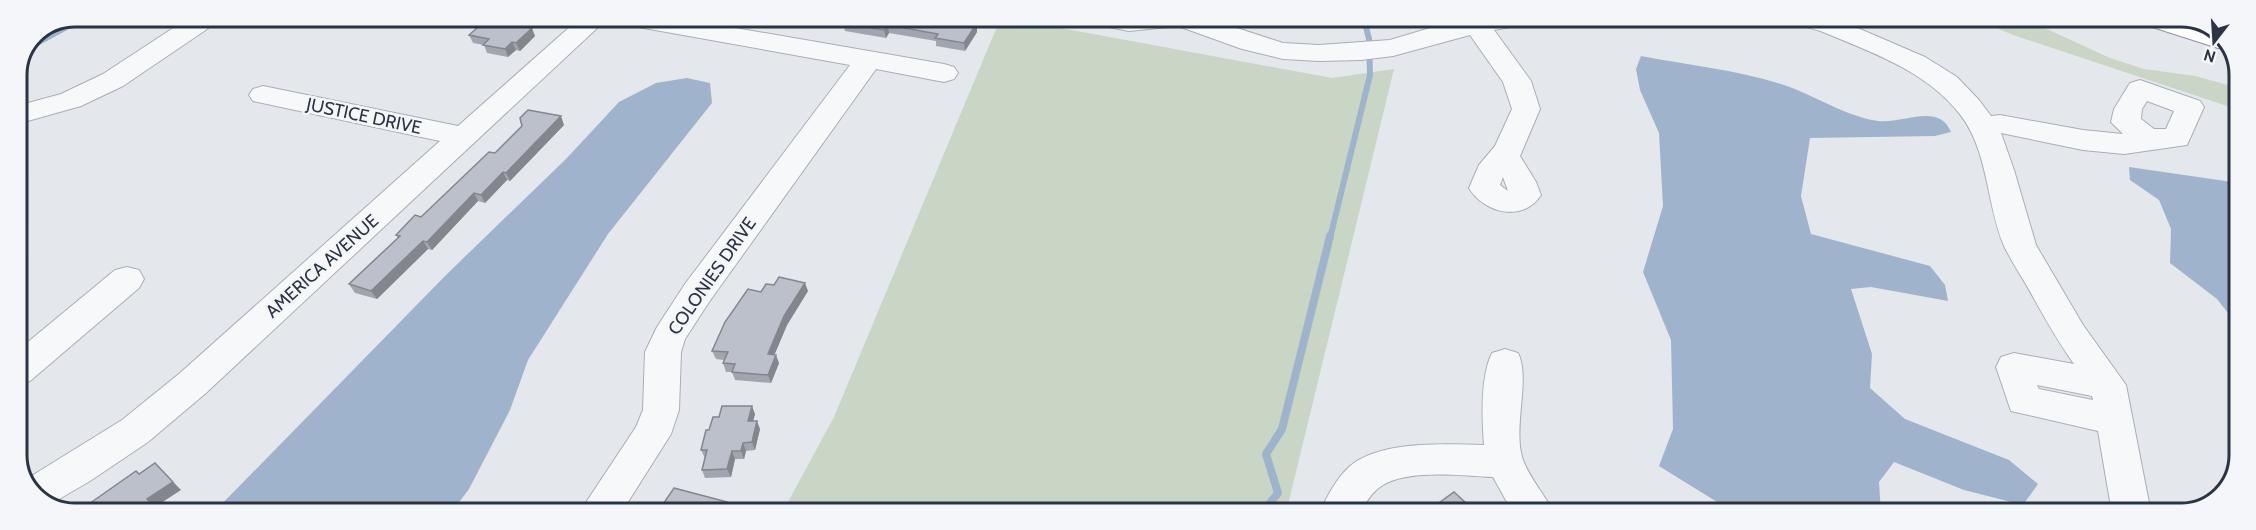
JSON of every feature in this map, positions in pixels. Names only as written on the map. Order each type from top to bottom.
[{"type":"highway","points":[[2180,27],[2209,36]]},
{"type":"street","points":[[27,112],[71,100],[113,80],[191,27]]},
{"type":"street","name":"AMERICA AVENUE","points":[[42,490],[76,470],[143,424],[194,383],[585,27]]},
{"type":"street","points":[[685,27],[944,73]]},
{"type":"street","points":[[1205,27],[1283,51],[1318,53],[1361,52],[1393,48],[1450,30],[1470,27]]},
{"type":"street","points":[[1478,27],[1517,81],[1526,109],[1508,151],[1504,155]]},
{"type":"street","points":[[1833,27],[1915,63],[1947,83],[1969,106],[1983,126],[1999,170],[2020,245],[2111,402],[2130,503]]},
{"type":"street","name":"COLONIES DRIVE","points":[[606,503],[652,434],[661,410],[663,352],[669,336],[697,293],[869,59]]},
{"type":"street","name":"JUSTICE DRIVE","points":[[263,95],[465,137]]},
{"type":"street","points":[[1983,126],[2000,124],[2083,140],[2124,144],[2148,139]]},
{"type":"street","points":[[27,363],[127,279]]},
{"type":"street","points":[[1505,363],[1500,418],[1503,462],[1528,503]]},
{"type":"street","points":[[1345,503],[1354,487],[1373,471],[1412,461],[1503,462]]},
{"type":"green space","points":[[997,27],[1055,27],[1332,78],[1394,69],[1288,503],[787,503],[834,417]]},
{"type":"green space","points":[[1994,27],[2043,27],[2110,58],[2144,69],[2195,76],[2229,85],[2229,107]]},
{"type":"water","points":[[72,27],[36,47],[48,35]]},
{"type":"water","points":[[1641,56],[1767,80],[1795,89],[1866,119],[1888,121],[1929,116],[1945,123],[1951,132],[1935,136],[1810,138],[1801,196],[1811,234],[1930,266],[1945,285],[1948,301],[1871,287],[1851,289],[1872,354],[1870,388],[1905,419],[2009,460],[2038,484],[2024,503],[2015,503],[1964,490],[1894,462],[1879,482],[1880,503],[1719,503],[1659,466],[1673,429],[1671,340],[1643,272],[1663,206],[1659,133],[1640,90],[1636,69]]},
{"type":"water","points":[[687,78],[710,83],[712,103],[608,234],[528,360],[510,410],[469,489],[458,503],[223,503],[447,274],[566,159],[619,102],[656,83]]},
{"type":"water","points":[[2129,167],[2229,182],[2229,314],[2217,299],[2170,263],[2171,229],[2159,200],[2130,180]]},
{"type":"building","points":[[478,27],[532,28],[516,43],[512,42],[505,49],[483,45],[489,39],[469,35]]},
{"type":"building","points":[[866,27],[886,27],[884,30]]},
{"type":"building","points":[[899,27],[974,27],[964,43],[935,38],[938,34]]},
{"type":"building","points":[[528,110],[561,116],[506,173],[503,172],[481,195],[474,193],[427,242],[423,241],[371,291],[349,284],[400,236],[396,235],[415,215],[421,217],[489,152],[495,153],[522,126],[520,118]]},
{"type":"building","points":[[779,277],[805,283],[784,316],[768,354],[776,355],[768,375],[732,372],[735,364],[723,363],[728,352],[712,351],[725,322],[748,289],[761,292],[766,284],[774,285]]},
{"type":"building","points":[[722,406],[752,406],[748,421],[757,421],[752,442],[743,443],[741,451],[732,451],[727,469],[702,470],[707,450],[701,450],[706,430],[709,430],[713,417],[719,417]]},
{"type":"building","points":[[155,463],[173,482],[147,499],[150,503],[90,503],[136,471],[139,474]]},
{"type":"building","points":[[674,488],[727,502],[726,503],[664,503]]},
{"type":"building","points":[[1454,492],[1466,503],[1439,503]]},
{"type":"waterway","points":[[1330,238],[1370,75],[1369,39],[1366,27]]},
{"type":"waterway","points":[[1270,503],[1278,493],[1266,454],[1282,429],[1330,236]]}]
